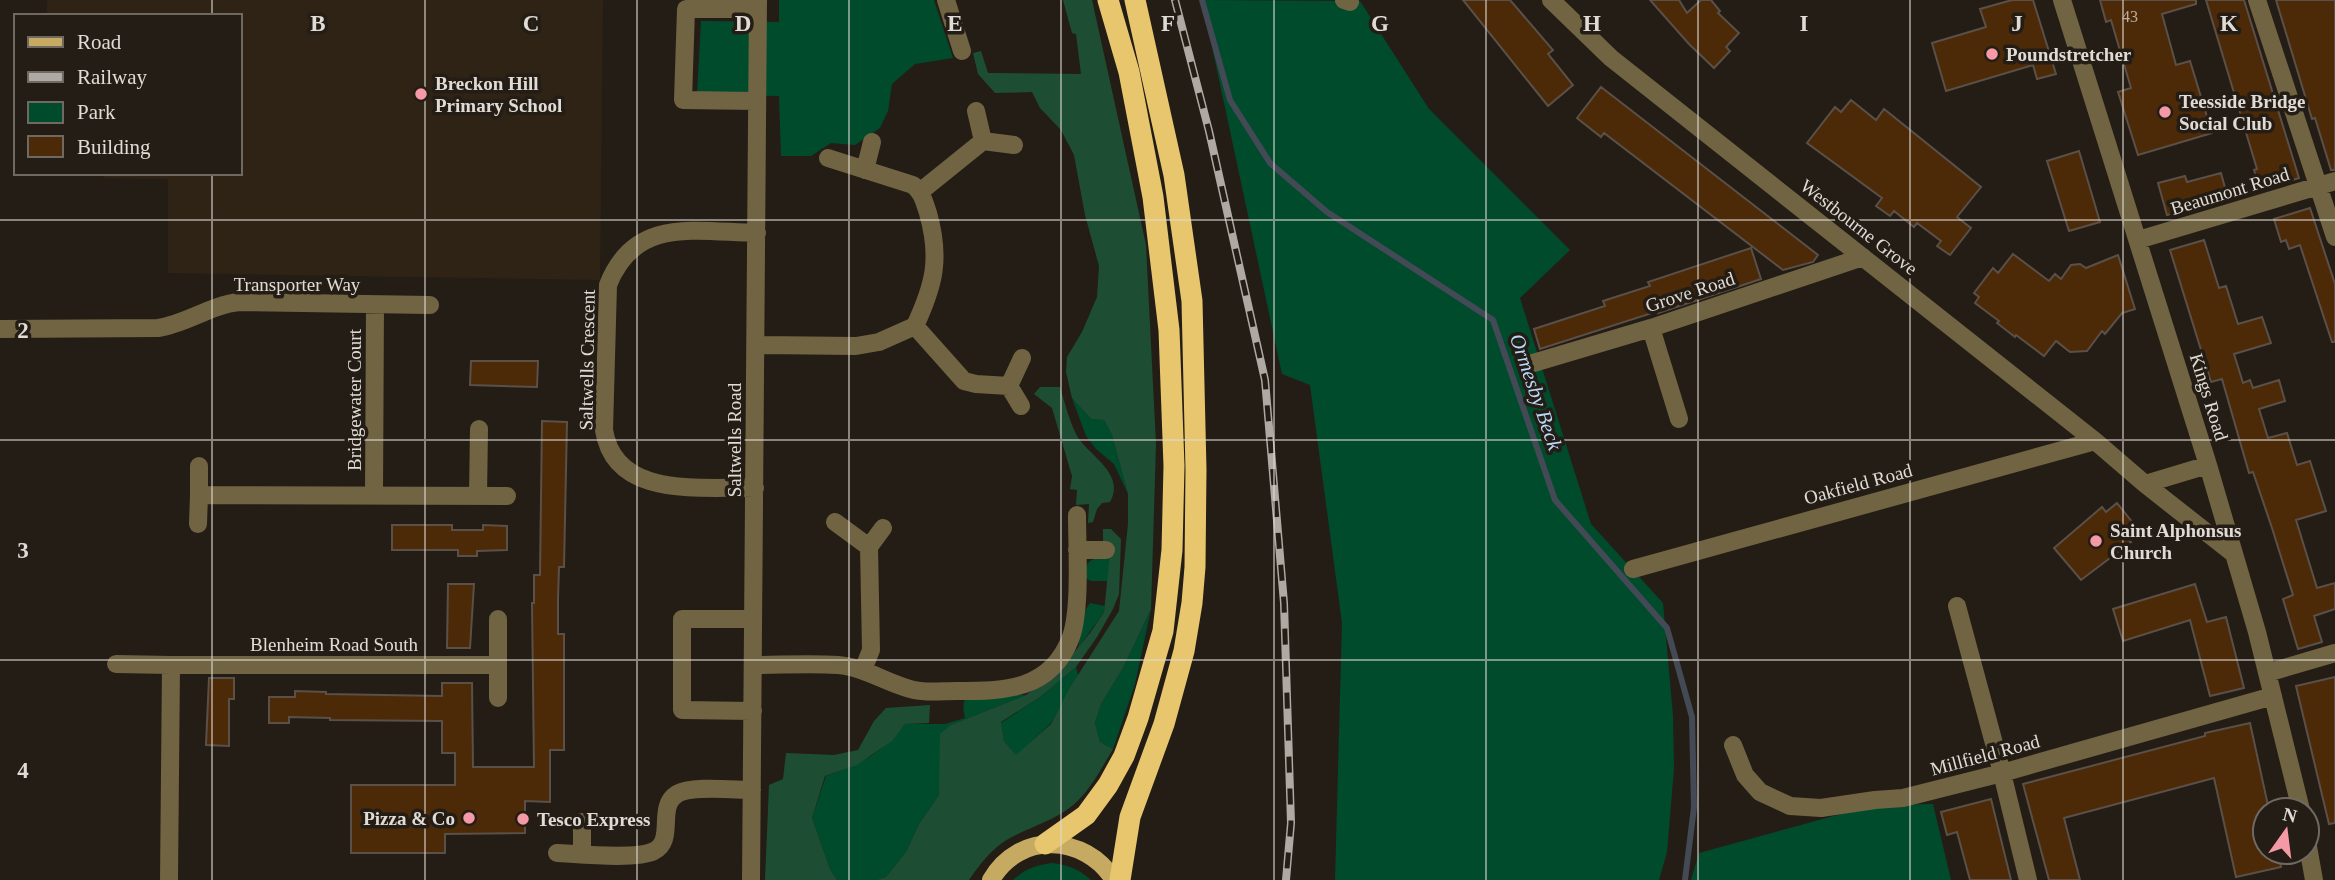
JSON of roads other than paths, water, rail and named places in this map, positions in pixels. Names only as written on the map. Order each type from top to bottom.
[{"type":"highway","points":[[1045,844],[1086,815],[1108,785],[1124,756],[1163,631],[1172,550],[1174,467],[1169,330],[1153,197],[1129,72],[1108,0]]},
{"type":"highway","points":[[1120,880],[1130,817],[1164,724],[1184,651],[1194,579],[1196,484],[1192,301],[1174,175],[1135,0]]},
{"type":"main road","points":[[991,880],[1006,861],[1024,849],[1045,844],[1068,845],[1089,854],[1107,868],[1114,880]]},
{"type":"street","points":[[946,0],[962,51]]},
{"type":"street","name":"Westbourne Grove","points":[[1551,0],[1611,58],[2095,440],[2145,484],[2234,554]]},
{"type":"street","name":"Kings Road","points":[[2062,0],[2208,465],[2273,696],[2298,796]]},
{"type":"street","points":[[2257,0],[2313,174],[2327,184],[2335,237]]},
{"type":"street","points":[[757,101],[683,100],[686,9],[758,5]]},
{"type":"street","name":"Saltwells Road","points":[[751,880],[758,5]]},
{"type":"street","points":[[976,111],[983,141]]},
{"type":"street","points":[[921,191],[983,141],[1014,145]]},
{"type":"street","points":[[865,170],[872,142]]},
{"type":"street","points":[[756,345],[856,346],[879,342],[915,326],[928,298],[936,262],[932,229],[921,191],[913,185],[828,158]]},
{"type":"street","name":"Beaumont Road","points":[[2138,240],[2327,184]]},
{"type":"street","name":"Saltwells Crescent","points":[[755,488],[661,485],[642,480],[624,469],[614,457],[606,444],[604,430],[608,285],[612,273],[623,257],[652,236],[669,232],[757,233]]},
{"type":"street","name":"Grove Road","points":[[1530,364],[1651,328],[1863,257]]},
{"type":"street","name":"Transporter Way","points":[[0,329],[158,328],[175,325],[217,306],[239,302],[430,305]]},
{"type":"street","name":"Bridgewater Court","points":[[374,495],[375,305]]},
{"type":"street","points":[[915,326],[964,381],[1009,386]]},
{"type":"street","points":[[1651,328],[1679,419]]},
{"type":"street","points":[[1009,386],[1023,358]]},
{"type":"street","points":[[1009,386],[1021,406]]},
{"type":"street","points":[[478,496],[479,429]]},
{"type":"street","name":"Oakfield Road","points":[[1633,569],[2095,440]]},
{"type":"street","points":[[2145,484],[2208,465]]},
{"type":"street","points":[[198,524],[199,466]]},
{"type":"street","points":[[199,495],[507,496]]},
{"type":"street","points":[[753,665],[839,665],[863,670],[892,684],[917,690],[1000,691],[1037,680],[1062,655],[1071,637],[1076,615],[1077,515]]},
{"type":"street","points":[[835,522],[869,547]]},
{"type":"street","points":[[863,670],[870,650],[869,547],[883,528]]},
{"type":"street","points":[[1077,550],[1107,550]]},
{"type":"street","points":[[1957,607],[2028,880]]},
{"type":"street","points":[[498,619],[498,698]]},
{"type":"street","points":[[753,619],[682,619],[682,710],[753,711]]},
{"type":"street","points":[[2266,673],[2335,653]]},
{"type":"street","name":"Blenheim Road South","points":[[116,664],[498,666]]},
{"type":"street","points":[[169,880],[171,665]]},
{"type":"street","name":"Millfield Road","points":[[1733,745],[1745,775],[1760,792],[1790,806],[1821,808],[1903,798],[2002,773],[2273,696]]},
{"type":"street","points":[[557,853],[644,855],[660,847],[664,838],[668,803],[676,794],[690,790],[752,790]]},
{"type":"street","points":[[582,822],[582,854]]},
{"type":"waterway","name":"Ormesby Beck","points":[[1202,0],[1230,100],[1270,163],[1327,212],[1493,320],[1555,500],[1667,628],[1692,717],[1694,807],[1685,880]]},
{"type":"railway","points":[[1175,0],[1209,131],[1265,380],[1284,603],[1291,823],[1286,880]]},
{"type":"place","name":"Poundstretcher","points":[[1992,54]]},
{"type":"place","name":"Breckon Hill Primary School","points":[[421,94]]},
{"type":"place","name":"Teesside Bridge Social Club","points":[[2165,112]]},
{"type":"place","name":"Saint Alphonsus Church","points":[[2096,541]]},
{"type":"place","name":"Pizza & Co","points":[[469,818]]},
{"type":"place","name":"Tesco Express","points":[[523,819]]}]
